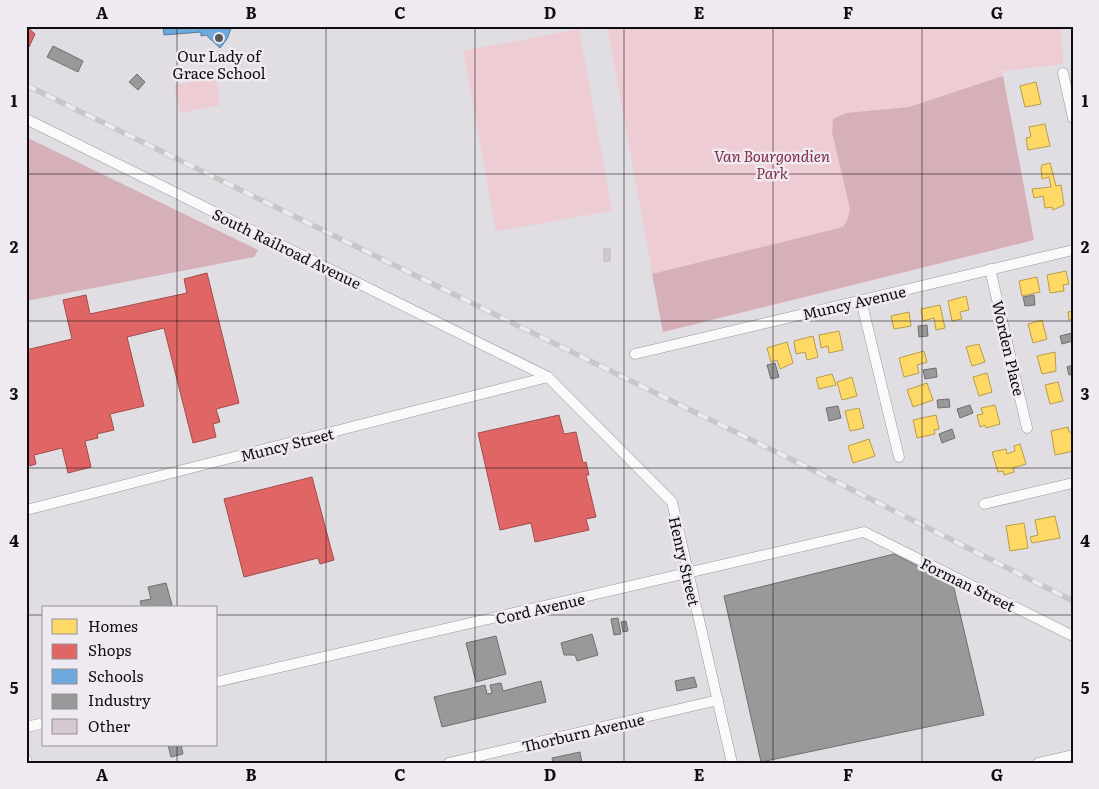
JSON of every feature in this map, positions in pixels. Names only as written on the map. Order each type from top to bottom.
[{"type":"street","points":[[1063,73],[1073,118]]},
{"type":"street","name":"South Railroad Avenue","points":[[26,119],[548,377]]},
{"type":"street","name":"Muncy Avenue","points":[[635,354],[1073,250]]},
{"type":"street","name":"Worden Place","points":[[990,269],[1027,428]]},
{"type":"street","points":[[861,300],[899,457]]},
{"type":"street","name":"Muncy Street","points":[[26,510],[548,377]]},
{"type":"street","name":"Henry Street","points":[[548,377],[672,502],[732,763]]},
{"type":"street","points":[[984,504],[1073,483]]},
{"type":"street","name":"Cord Avenue","points":[[218,682],[864,532]]},
{"type":"street","name":"Forman Street","points":[[864,532],[1073,636]]},
{"type":"street","name":"Thorburn Avenue","points":[[449,763],[718,700]]},
{"type":"street","points":[[26,727],[42,723]]},
{"type":"street","points":[[1038,763],[1073,755]]},
{"type":"street","points":[[26,759],[27,763]]},
{"type":"green space","name":"Van Bourgondien Park","points":[[607,26],[1061,26],[1063,64],[1002,71],[1034,240],[663,332]]},
{"type":"green space","points":[[579,29],[612,211],[496,231],[463,51]]},
{"type":"green space","points":[[216,78],[220,105],[180,113],[174,85]]},
{"type":"shaded area","points":[[1003,76],[1034,240],[663,332],[652,274],[843,227],[850,209],[832,132],[833,119],[846,113],[909,107]]},
{"type":"shaded area","points":[[26,137],[258,250],[254,257],[26,301]]},
{"type":"building: Homes","points":[[1036,82],[1041,104],[1025,107],[1020,86]]},
{"type":"building: Homes","points":[[1045,124],[1050,146],[1028,150],[1026,138],[1031,137],[1029,127]]},
{"type":"building: Homes","points":[[1050,163],[1056,186],[1061,185],[1064,205],[1053,210],[1052,207],[1045,208],[1043,196],[1034,198],[1032,189],[1051,187],[1049,177],[1042,179],[1041,168],[1042,165]]},
{"type":"building: Homes","points":[[1066,271],[1069,284],[1063,285],[1064,291],[1050,293],[1047,275]]},
{"type":"building: Homes","points":[[1037,277],[1040,292],[1022,296],[1019,281]]},
{"type":"building: Homes","points":[[966,296],[969,310],[960,312],[962,319],[952,321],[948,301]]},
{"type":"building: Homes","points":[[940,305],[945,328],[936,330],[934,318],[923,321],[921,309]]},
{"type":"building: Homes","points":[[1073,311],[1073,319],[1069,320],[1068,312]]},
{"type":"building: Homes","points":[[909,312],[911,326],[894,329],[891,316]]},
{"type":"building: Homes","points":[[1042,320],[1047,339],[1033,343],[1028,324]]},
{"type":"building: Homes","points":[[839,331],[843,350],[829,353],[828,346],[821,348],[819,335]]},
{"type":"building: Homes","points":[[813,336],[818,357],[807,360],[805,352],[796,354],[794,341]]},
{"type":"building: Homes","points":[[787,342],[793,363],[780,369],[777,360],[771,362],[767,348]]},
{"type":"building: Homes","points":[[979,344],[985,362],[972,366],[966,347]]},
{"type":"building: Homes","points":[[924,351],[927,362],[917,365],[919,373],[904,377],[899,358]]},
{"type":"building: Homes","points":[[1055,352],[1056,371],[1042,374],[1037,356]]},
{"type":"building: Homes","points":[[987,373],[992,392],[979,396],[973,377]]},
{"type":"building: Homes","points":[[832,374],[836,385],[819,389],[816,378]]},
{"type":"building: Homes","points":[[852,377],[857,396],[842,400],[837,382]]},
{"type":"building: Homes","points":[[1058,382],[1063,401],[1050,404],[1045,385]]},
{"type":"building: Homes","points":[[927,383],[933,400],[913,407],[907,390]]},
{"type":"building: Homes","points":[[995,405],[1000,424],[986,428],[985,425],[980,427],[977,415],[983,414],[981,408]]},
{"type":"building: Homes","points":[[859,408],[864,428],[850,431],[845,411]]},
{"type":"building: Homes","points":[[936,415],[939,429],[934,430],[935,434],[917,438],[913,420]]},
{"type":"building: Homes","points":[[1068,427],[1069,432],[1073,432],[1073,451],[1055,455],[1051,431]]},
{"type":"building: Homes","points":[[869,439],[875,456],[853,463],[848,446]]},
{"type":"building: Homes","points":[[1020,444],[1026,464],[1013,468],[1014,472],[1004,475],[1003,471],[998,472],[992,452],[1006,449],[1007,454],[1015,451],[1014,446]]},
{"type":"building: Homes","points":[[1055,516],[1060,538],[1032,543],[1030,537],[1038,535],[1035,520]]},
{"type":"building: Homes","points":[[1024,523],[1028,548],[1010,551],[1006,526]]},
{"type":"building: Shops","points":[[26,26],[35,34],[29,47],[26,46]]},
{"type":"building: Shops","points":[[207,273],[239,403],[216,409],[220,422],[213,424],[216,437],[193,443],[164,328],[127,337],[144,406],[110,414],[114,430],[97,434],[98,438],[85,441],[91,467],[68,473],[62,448],[34,455],[36,464],[30,466],[26,457],[26,350],[72,339],[63,300],[86,295],[90,314],[187,293],[184,279]]},
{"type":"building: Shops","points":[[559,415],[564,434],[576,432],[583,463],[586,462],[589,475],[586,475],[596,517],[586,519],[589,530],[535,542],[531,523],[500,530],[478,433]]},
{"type":"building: Shops","points":[[312,477],[334,560],[320,564],[318,558],[244,577],[224,499]]},
{"type":"building: Schools","name":"Our Lady of Grace School","points":[[163,26],[232,26],[227,39],[220,48],[206,35],[201,36],[201,32],[164,35]]},
{"type":"building: Industry","points":[[53,46],[83,61],[78,72],[47,57]]},
{"type":"building: Industry","points":[[137,74],[145,82],[138,90],[129,82]]},
{"type":"building: Industry","points":[[1034,295],[1035,305],[1025,306],[1023,297]]},
{"type":"building: Industry","points":[[927,325],[928,336],[919,337],[918,326]]},
{"type":"building: Industry","points":[[1072,333],[1073,341],[1062,344],[1060,336]]},
{"type":"building: Industry","points":[[775,363],[779,377],[771,379],[767,365]]},
{"type":"building: Industry","points":[[1073,365],[1073,374],[1069,375],[1067,367]]},
{"type":"building: Industry","points":[[936,368],[937,377],[925,379],[923,370]]},
{"type":"building: Industry","points":[[949,399],[950,407],[938,408],[937,400]]},
{"type":"building: Industry","points":[[970,405],[973,413],[960,418],[957,409]]},
{"type":"building: Industry","points":[[838,406],[841,418],[829,421],[826,408]]},
{"type":"building: Industry","points":[[952,429],[955,438],[942,443],[939,434]]},
{"type":"building: Industry","points":[[894,554],[953,584],[984,715],[761,762],[724,596]]},
{"type":"building: Industry","points":[[166,583],[172,605],[141,606],[140,601],[151,599],[148,587]]},
{"type":"building: Industry","points":[[618,618],[621,634],[614,635],[611,619]]},
{"type":"building: Industry","points":[[626,621],[628,631],[623,632],[621,622]]},
{"type":"building: Industry","points":[[592,634],[598,655],[577,661],[575,655],[564,655],[561,643]]},
{"type":"building: Industry","points":[[496,636],[506,674],[476,682],[466,643]]},
{"type":"building: Industry","points":[[694,677],[697,687],[677,691],[675,681]]},
{"type":"building: Industry","points":[[541,681],[546,702],[442,727],[434,697],[485,685],[487,694],[492,693],[490,685],[501,683],[503,691]]},
{"type":"building: Industry","points":[[168,746],[181,746],[183,754],[171,757]]},
{"type":"building: Industry","points":[[580,752],[582,763],[553,763],[552,758]]},
{"type":"building: Other","points":[[604,249],[610,249],[610,261],[604,261]]},
{"type":"railway","points":[[26,85],[807,467],[1073,601]]},
{"type":"place","name":"Our Lady of Grace School","points":[[219,38]]}]
